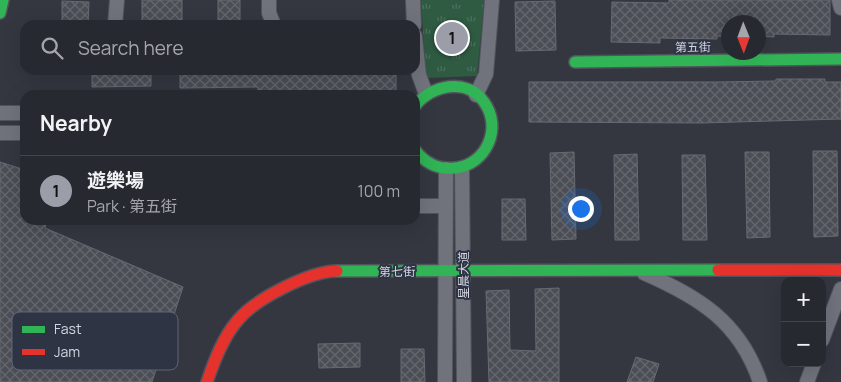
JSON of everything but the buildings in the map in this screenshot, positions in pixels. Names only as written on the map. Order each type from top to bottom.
[{"type":"street","points":[[0,13],[3,0]]},
{"type":"street","points":[[115,20],[117,0]]},
{"type":"street","points":[[269,0],[269,13],[272,20]]},
{"type":"street","points":[[413,0],[414,20]]},
{"type":"street","points":[[476,95],[486,74],[492,0]]},
{"type":"street","points":[[840,0],[841,8]]},
{"type":"street","name":"第五街","points":[[575,62],[841,59]]},
{"type":"street","points":[[419,75],[426,94]]},
{"type":"street","points":[[420,101],[426,94],[446,86],[460,87],[476,95],[490,112],[493,125],[492,138],[486,150],[478,160],[462,168],[446,169],[426,162],[420,155]]},
{"type":"street","points":[[0,113],[20,113]]},
{"type":"street","points":[[0,133],[20,133]]},
{"type":"street","name":"星晨大道","points":[[462,168],[464,382]]},
{"type":"street","name":"星晨大道","points":[[445,382],[444,271],[446,169]]},
{"type":"street","points":[[420,206],[445,206]]},
{"type":"street","name":"第七街","points":[[639,270],[678,288],[709,307],[724,321],[742,345],[760,382]]},
{"type":"street","name":"第七街","points":[[207,382],[216,356],[238,319],[277,290],[322,272],[841,270]]},
{"type":"street","points":[[826,329],[841,289]]},
{"type":"street","points":[[807,382],[813,367]]},
{"type":"green space","points":[[421,0],[484,0],[477,76],[426,78]]},
{"type":"traffic: fast","points":[[0,13],[3,0]]},
{"type":"traffic: fast","points":[[575,62],[841,59]]},
{"type":"traffic: fast","points":[[420,101],[439,89],[449,87],[468,89],[477,94],[484,102],[492,123],[491,134],[483,153],[466,165],[455,168],[438,167],[432,165],[420,156]]},
{"type":"traffic: fast","points":[[337,271],[718,270]]},
{"type":"traffic: jam","points":[[718,270],[841,270]]},
{"type":"traffic: jam","points":[[207,382],[223,342],[246,312],[270,295],[298,281],[326,272],[337,271]]},
{"type":"place","name":"遊樂場","points":[[452,38]]}]
